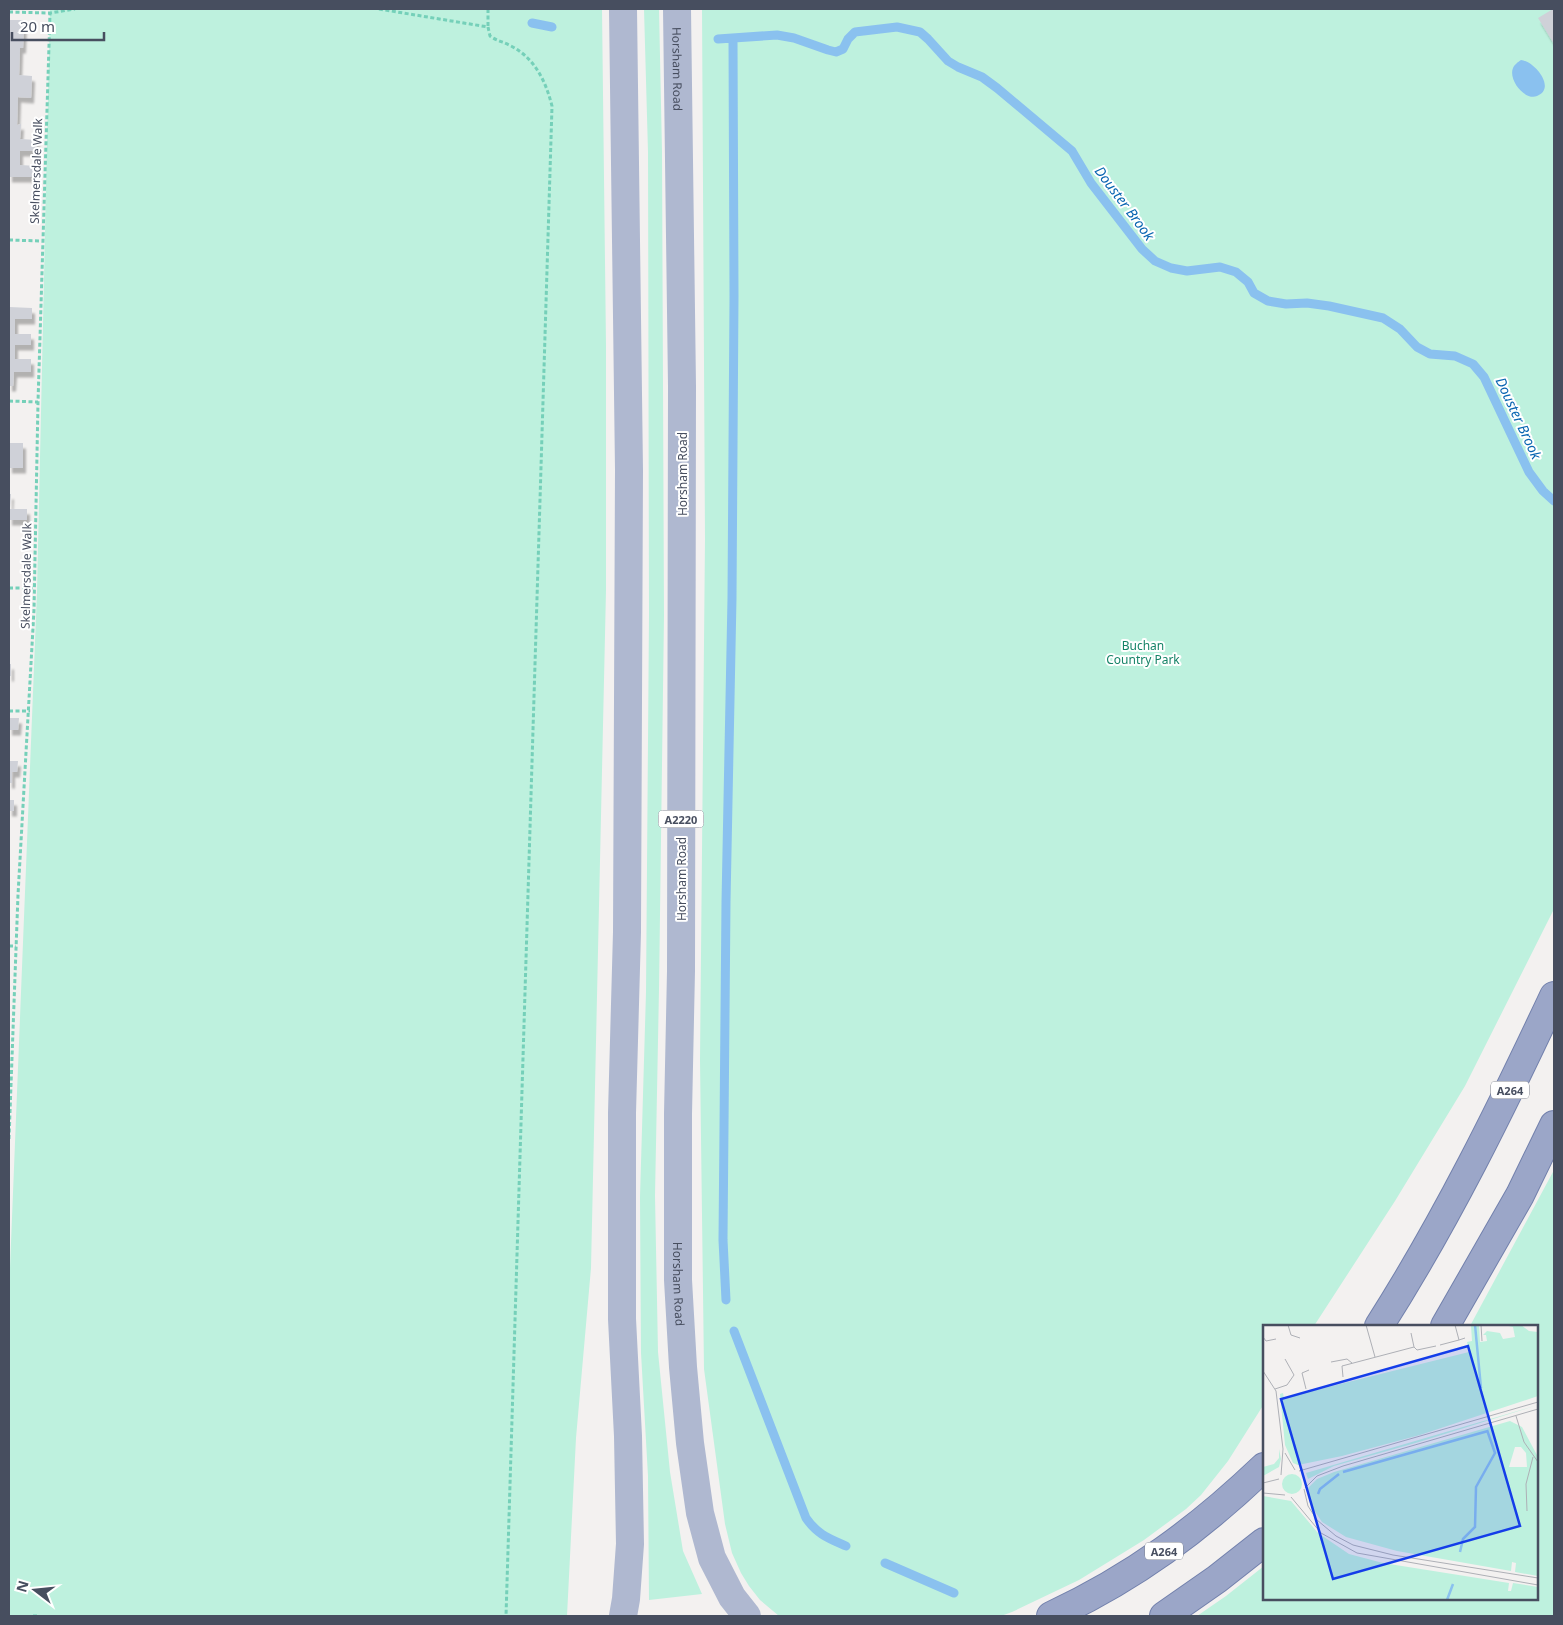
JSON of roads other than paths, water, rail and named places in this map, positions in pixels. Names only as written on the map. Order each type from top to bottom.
[{"type":"highway","name":"A264","points":[[1380,1325],[1412,1275],[1463,1183],[1554,996]]},
{"type":"highway","points":[[1446,1325],[1520,1195],[1554,1126]]},
{"type":"highway","name":"A264","points":[[1051,1616],[1108,1588],[1170,1547],[1227,1502],[1263,1468]]},
{"type":"highway","points":[[1164,1616],[1217,1579],[1263,1543]]},
{"type":"main road","points":[[623,9],[629,480],[627,932],[622,1113],[622,1319],[628,1436],[630,1544],[623,1616]]},
{"type":"main road","name":"Horsham Road","points":[[677,9],[682,386],[681,951],[678,1114],[678,1280],[690,1443],[700,1513],[712,1558],[732,1597],[747,1616]]},
{"type":"water","points":[[1521,60],[1532,65],[1544,81],[1545,87],[1543,92],[1537,96],[1532,97],[1523,93],[1515,83],[1512,73],[1513,68]]},
{"type":"waterway","name":"Douster Brook","points":[[532,23],[552,27]]},
{"type":"waterway","name":"Douster Brook","points":[[718,39],[777,35],[794,38],[836,52],[843,49],[848,39],[855,32],[897,27],[920,32],[948,61],[982,77],[1072,151],[1091,183],[1142,249],[1155,261],[1171,268],[1187,271],[1220,267],[1236,272],[1248,282],[1254,293],[1268,301],[1286,304],[1307,303],[1329,306],[1383,318],[1400,329],[1417,347],[1430,354],[1455,356],[1473,364],[1484,377],[1529,472],[1543,491],[1554,501]]},
{"type":"waterway","points":[[726,1300],[723,1240],[726,902],[732,598],[733,38]]},
{"type":"waterway","points":[[734,1331],[806,1518],[819,1532],[846,1546]]},
{"type":"waterway","points":[[885,1563],[954,1593]]},
{"type":"park label","name":"Buchan Country Park","points":[[1143,652]]}]
